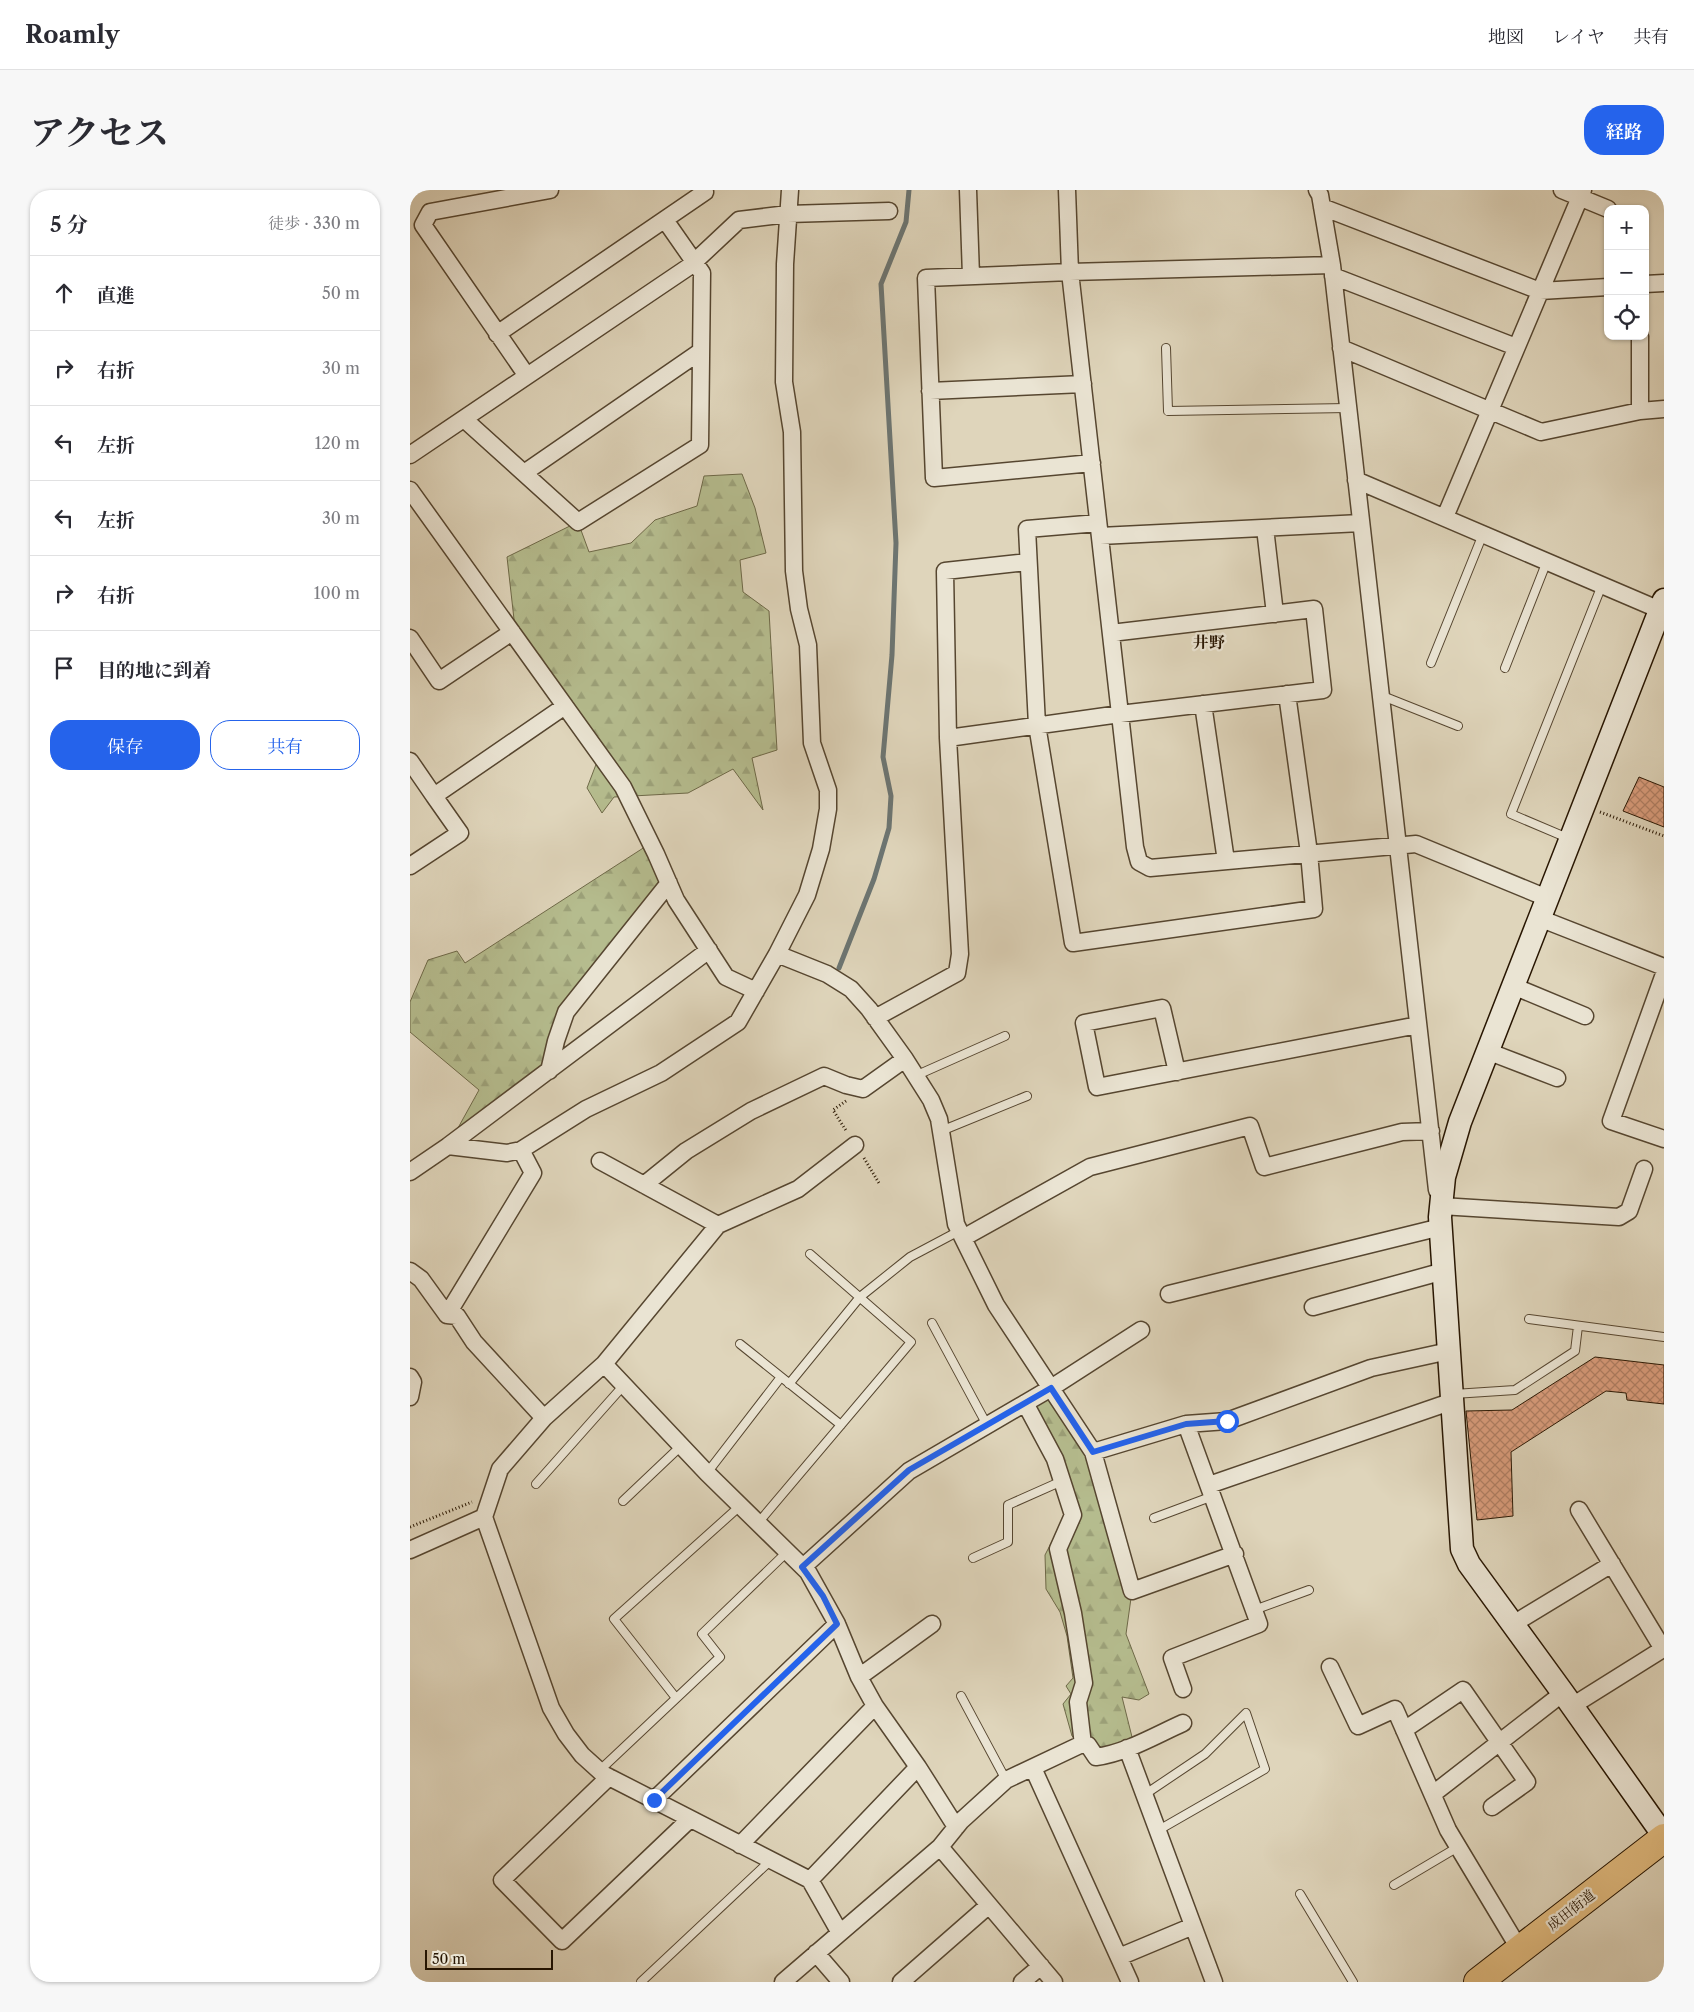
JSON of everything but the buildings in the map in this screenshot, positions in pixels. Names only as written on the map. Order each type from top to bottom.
[{"type":"highway","name":"成田街道","points":[[1484,1980],[1664,1837]]},
{"type":"street","points":[[527,376],[423,225],[430,212],[550,190]]},
{"type":"street","points":[[497,334],[665,220],[705,192],[704,190]]},
{"type":"street","points":[[448,1146],[507,1153],[521,1150],[586,1109],[661,1073],[738,1022],[778,954],[807,895],[821,849],[828,809],[828,790],[812,743],[808,645],[799,610],[794,570],[792,432],[784,382],[785,264],[790,190]]},
{"type":"street","points":[[968,190],[971,276]]},
{"type":"street","points":[[1067,190],[1070,272],[1135,847],[1139,862],[1150,868],[1416,844],[1664,967]]},
{"type":"street","points":[[1317,190],[1322,206],[1332,270],[1441,1217],[1462,1549],[1469,1564],[1568,1699],[1664,1837]]},
{"type":"street","points":[[1562,190],[1581,194],[1604,207]]},
{"type":"street","points":[[1444,517],[1581,194]]},
{"type":"street","points":[[1322,206],[1540,291],[1604,287]]},
{"type":"street","points":[[410,455],[694,262],[739,220],[788,214],[889,211]]},
{"type":"street","points":[[464,419],[578,522],[700,445],[702,273],[665,220]]},
{"type":"street","points":[[1092,463],[934,478],[926,278],[1070,272],[1332,270],[1516,347]]},
{"type":"street","points":[[1649,284],[1664,283]]},
{"type":"street","points":[[1640,340],[1640,411]]},
{"type":"street","points":[[1341,348],[1541,432],[1640,411],[1664,409]]},
{"type":"street","points":[[524,473],[701,351]]},
{"type":"street","points":[[930,391],[1083,384]]},
{"type":"street","points":[[1356,480],[1602,585],[1662,605],[1460,1122],[1444,1177],[1441,1217]]},
{"type":"street","points":[[410,490],[623,787],[670,883],[676,900],[726,977],[756,991]]},
{"type":"street","points":[[1287,694],[1309,853],[1314,910],[1073,943],[1037,725],[1026,529],[1265,528],[1361,523]]},
{"type":"street","points":[[1265,528],[1274,614]]},
{"type":"street","points":[[876,1018],[957,973],[960,954],[948,738],[946,571],[1027,562]]},
{"type":"street","points":[[948,738],[1120,714],[1323,690],[1314,609],[1111,633]]},
{"type":"street","points":[[410,638],[440,680],[512,632]]},
{"type":"street","points":[[1204,704],[1226,861]]},
{"type":"street","points":[[434,796],[565,706]]},
{"type":"street","points":[[410,762],[460,833],[410,866]]},
{"type":"street","points":[[549,1071],[556,1041],[566,1012],[670,883]]},
{"type":"street","points":[[410,1172],[448,1146],[709,950]]},
{"type":"street","points":[[778,954],[827,974],[851,989],[876,1018],[931,1100],[939,1119],[956,1224],[996,1305],[1093,1452],[1132,1591],[1235,1554]]},
{"type":"street","points":[[1664,974],[1611,1121],[1664,1139]]},
{"type":"street","points":[[1513,986],[1585,1016]]},
{"type":"street","points":[[1177,1072],[1162,1008],[1084,1024],[1097,1087],[1177,1072],[1418,1025]]},
{"type":"street","points":[[1487,1051],[1557,1078]]},
{"type":"street","points":[[644,1185],[686,1151],[751,1111],[824,1076],[846,1085],[863,1089],[905,1059]]},
{"type":"street","points":[[961,1234],[1090,1167],[1250,1126],[1264,1166],[1402,1132],[1431,1132]]},
{"type":"street","points":[[840,1933],[810,1880],[604,1774],[582,1755],[566,1734],[551,1708],[484,1517],[500,1469],[544,1418],[604,1364],[718,1225],[798,1189],[855,1144]]},
{"type":"street","points":[[447,1314],[533,1173],[521,1150]]},
{"type":"street","points":[[600,1161],[718,1225]]},
{"type":"street","points":[[1170,1294],[1441,1217],[1619,1217],[1629,1211],[1644,1169]]},
{"type":"street","points":[[410,1271],[421,1279],[447,1314],[457,1316],[474,1342],[544,1418]]},
{"type":"street","points":[[1313,1307],[1444,1271]]},
{"type":"street","points":[[802,1567],[909,1470],[1051,1388],[1141,1330]]},
{"type":"street","points":[[1093,1452],[1186,1424],[1227,1421],[1371,1368],[1449,1351]]},
{"type":"street","points":[[604,1364],[707,1473],[802,1567],[823,1596],[859,1677],[875,1706],[918,1767],[956,1828]]},
{"type":"street","points":[[410,1377],[413,1382],[410,1397]]},
{"type":"street","points":[[1211,1491],[1452,1398]]},
{"type":"street","points":[[1025,1403],[1055,1459],[1073,1515],[1058,1549],[1073,1613],[1084,1683],[1078,1702],[1083,1745]]},
{"type":"street","points":[[1183,1689],[1172,1658],[1259,1624],[1186,1424]]},
{"type":"street","points":[[1432,1794],[1500,1742],[1568,1699],[1663,1649],[1579,1510]]},
{"type":"street","points":[[410,1550],[484,1517]]},
{"type":"street","points":[[1513,1624],[1612,1564]]},
{"type":"street","points":[[654,1800],[837,1624]]},
{"type":"street","points":[[859,1677],[932,1624]]},
{"type":"street","points":[[1330,1667],[1358,1726],[1395,1709],[1448,1830],[1520,1950]]},
{"type":"street","points":[[1404,1730],[1463,1690],[1527,1782],[1492,1807]]},
{"type":"street","points":[[740,1845],[875,1706]]},
{"type":"street","points":[[783,1982],[940,1847],[986,1796],[1006,1780],[1080,1745],[1088,1745],[1096,1756],[1127,1748],[1183,1723]]},
{"type":"street","points":[[1127,1748],[1214,1982]]},
{"type":"street","points":[[810,1880],[918,1767]]},
{"type":"street","points":[[1033,1768],[1130,1982]]},
{"type":"street","points":[[604,1774],[502,1880],[562,1941],[690,1818]]},
{"type":"street","points":[[940,1847],[1054,1982]]},
{"type":"street","points":[[901,1982],[990,1906]]},
{"type":"street","points":[[1119,1957],[1192,1926]]},
{"type":"street","points":[[816,1953],[841,1982]]},
{"type":"street","points":[[1022,1982],[1041,1966]]},
{"type":"lane","points":[[1166,348],[1168,411],[1348,408]]},
{"type":"lane","points":[[1431,663],[1482,534]]},
{"type":"lane","points":[[1505,668],[1547,561]]},
{"type":"lane","points":[[1570,839],[1511,814],[1602,585]]},
{"type":"lane","points":[[1380,695],[1458,726]]},
{"type":"lane","points":[[916,1076],[1006,1036]]},
{"type":"lane","points":[[941,1131],[1028,1096]]},
{"type":"lane","points":[[790,1384],[860,1297],[910,1257],[961,1234]]},
{"type":"lane","points":[[758,1523],[911,1342],[810,1254]]},
{"type":"lane","points":[[1529,1320],[1664,1337]]},
{"type":"lane","points":[[932,1323],[987,1425]]},
{"type":"lane","points":[[1452,1398],[1515,1390],[1575,1351],[1578,1326]]},
{"type":"lane","points":[[740,1344],[841,1425]]},
{"type":"lane","points":[[707,1473],[781,1377]]},
{"type":"lane","points":[[536,1484],[624,1385]]},
{"type":"lane","points":[[623,1502],[681,1446]]},
{"type":"lane","points":[[973,1558],[1008,1542],[1008,1505],[1062,1481]]},
{"type":"lane","points":[[1154,1518],[1211,1491]]},
{"type":"lane","points":[[676,1698],[614,1620],[740,1506]]},
{"type":"lane","points":[[604,1774],[676,1698],[720,1657],[702,1634],[787,1552]]},
{"type":"lane","points":[[1254,1610],[1309,1590]]},
{"type":"lane","points":[[961,1696],[1006,1780]]},
{"type":"lane","points":[[1144,1795],[1205,1754],[1246,1713],[1265,1769],[1158,1831]]},
{"type":"lane","points":[[1394,1885],[1458,1847]]},
{"type":"lane","points":[[641,1982],[771,1860]]},
{"type":"lane","points":[[1300,1894],[1353,1982]]},
{"type":"path","points":[[1583,806],[1664,836]]},
{"type":"path","points":[[410,1527],[491,1494]]},
{"type":"green space","points":[[742,474],[755,508],[766,553],[740,560],[743,592],[769,611],[777,750],[752,758],[763,810],[733,769],[688,793],[614,797],[602,813],[587,788],[600,754],[516,637],[507,557],[578,522],[589,552],[631,543],[655,520],[697,506],[704,476]]},
{"type":"green space","points":[[651,843],[669,883],[566,1012],[549,1071],[448,1146],[479,1090],[410,1032],[410,1002],[428,960],[457,951],[465,963]]},
{"type":"green space","points":[[1051,1388],[1093,1452],[1132,1591],[1126,1634],[1149,1694],[1139,1700],[1122,1697],[1134,1745],[1096,1757],[1072,1736],[1063,1704],[1071,1694],[1066,1686],[1073,1678],[1067,1636],[1060,1612],[1046,1589],[1045,1555],[1064,1518],[1059,1473],[1025,1403]]},
{"type":"waterway","points":[[839,968],[874,879],[889,828],[891,796],[883,757],[892,655],[896,543],[881,284],[906,222],[909,190]]},
{"type":"district","name":"井野","points":[[1209,642]]},
{"type":"route","points":[[654,1800],[837,1624],[823,1596],[808,1572],[802,1567],[909,1470],[1051,1388],[1093,1452],[1186,1424],[1227,1421]]}]
